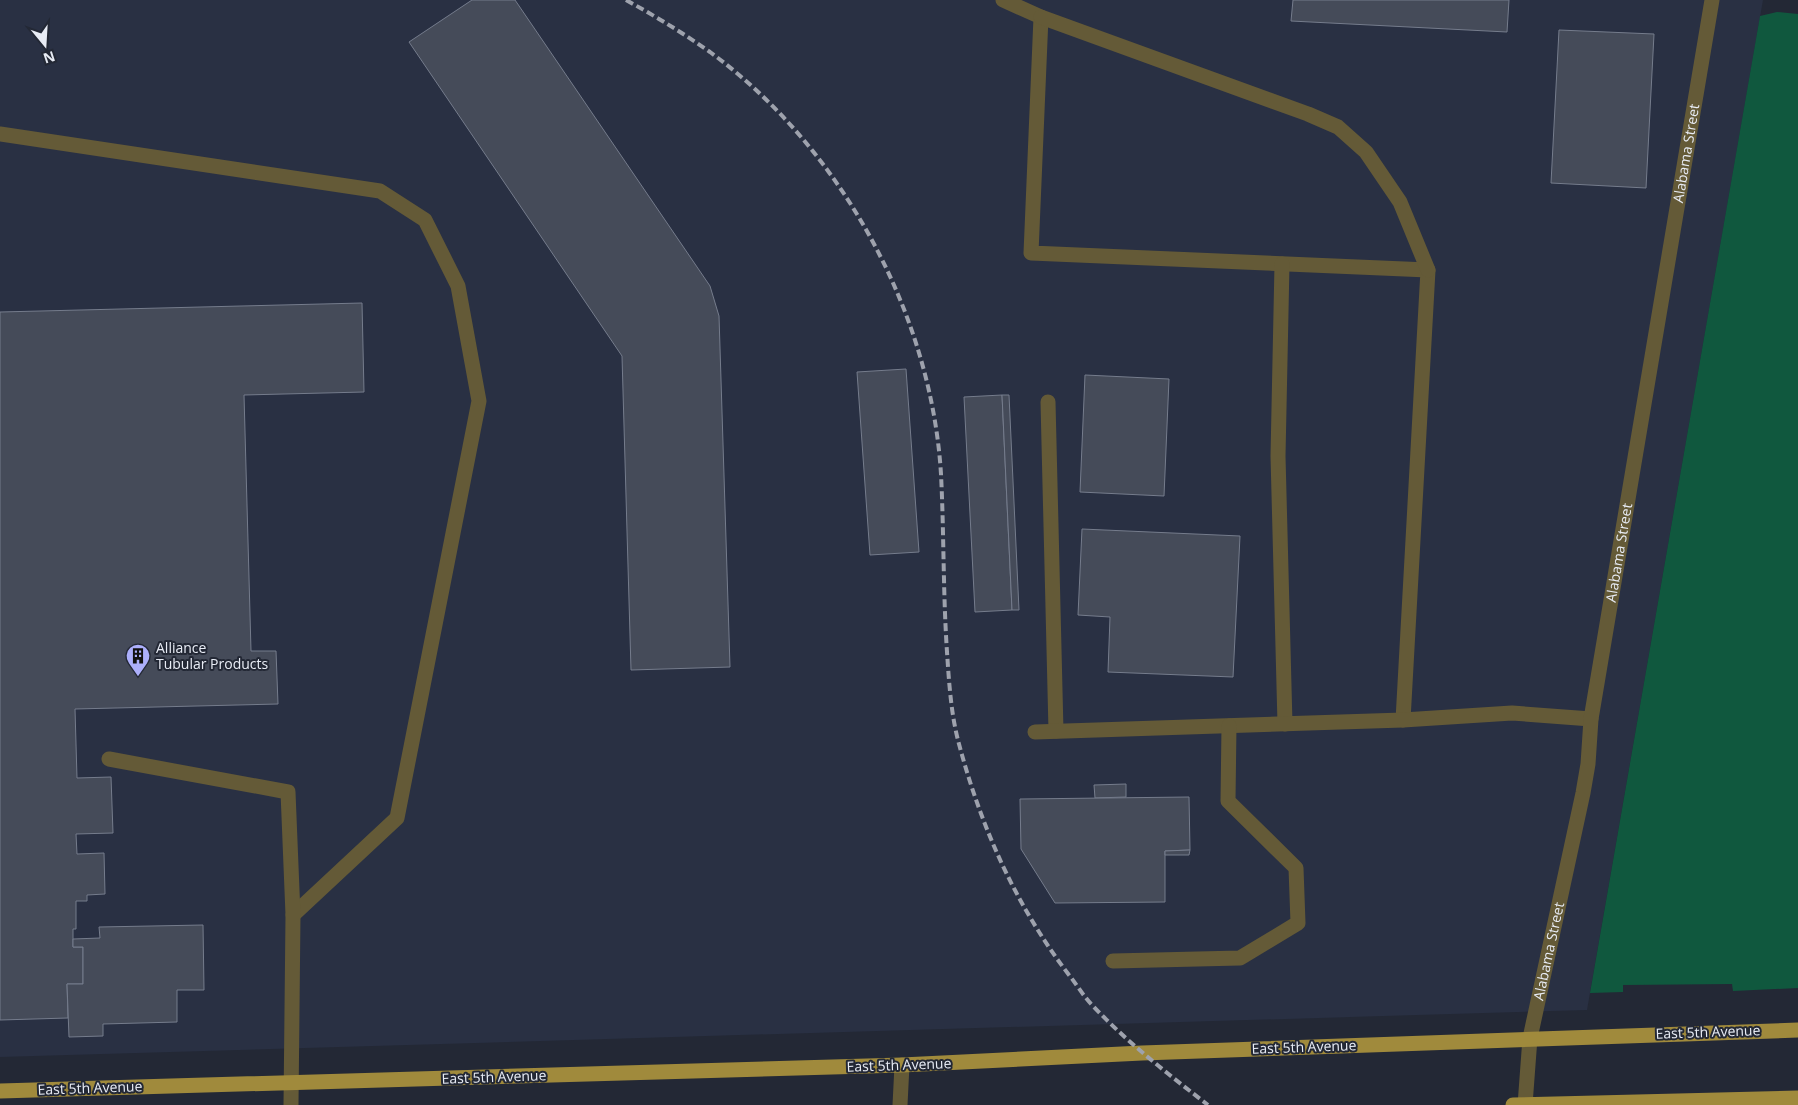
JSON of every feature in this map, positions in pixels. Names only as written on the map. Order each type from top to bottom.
[{"type":"main road","name":"East 5th Avenue","points":[[0,1091],[902,1066],[1142,1053],[1798,1030]]},
{"type":"main road","points":[[1513,1105],[1798,1098]]},
{"type":"street","points":[[1003,0],[1041,17],[1308,114],[1338,127],[1366,152],[1400,202],[1428,270],[1403,720]]},
{"type":"street","name":"Alabama Street","points":[[1525,1104],[1530,1038],[1583,793],[1588,764],[1591,719],[1712,0]]},
{"type":"street","points":[[1041,17],[1031,253],[1428,270]]},
{"type":"street","points":[[0,134],[380,191],[424,220],[458,286],[479,401],[397,818],[292,915]]},
{"type":"street","points":[[1282,264],[1278,456],[1284,724]]},
{"type":"street","points":[[1048,402],[1056,731]]},
{"type":"street","points":[[1035,732],[1403,720],[1512,713],[1591,719]]},
{"type":"street","points":[[1112,961],[1240,958],[1298,922],[1296,868],[1228,801],[1229,726]]},
{"type":"street","points":[[108,759],[288,792],[292,915],[291,1105]]},
{"type":"street","points":[[900,1105],[902,1066]]},
{"type":"shaded area","points":[[0,0],[1763,0],[1587,1010],[0,1057]]},
{"type":"green space","points":[[1777,12],[1798,14],[1798,988],[1733,991],[1732,984],[1623,985],[1623,992],[1590,993],[1760,16]]},
{"type":"building","points":[[472,0],[515,0],[710,286],[719,316],[730,667],[631,670],[622,356],[409,42]]},
{"type":"building","points":[[1293,0],[1509,0],[1507,32],[1291,21]]},
{"type":"building","points":[[1559,30],[1654,34],[1646,188],[1551,183]]},
{"type":"building","name":"Alliance Tubular Products","points":[[362,303],[364,392],[244,395],[251,651],[276,651],[278,704],[75,709],[77,778],[111,777],[113,833],[76,834],[77,854],[104,853],[105,894],[87,895],[87,901],[76,901],[76,929],[73,929],[73,947],[83,947],[83,984],[67,984],[68,1018],[0,1020],[0,312]]},
{"type":"building","points":[[906,369],[919,552],[870,555],[857,372]]},
{"type":"building","points":[[1085,375],[1169,379],[1164,496],[1080,492]]},
{"type":"building","points":[[1002,395],[1012,610],[975,612],[964,397]]},
{"type":"building","points":[[1002,395],[1009,395],[1019,610],[1012,610]]},
{"type":"building","points":[[1082,529],[1240,536],[1233,677],[1108,672],[1110,617],[1078,615]]},
{"type":"building","points":[[1126,784],[1126,797],[1095,798],[1094,785]]},
{"type":"building","points":[[1189,797],[1190,850],[1165,851],[1165,902],[1055,903],[1021,849],[1020,799]]},
{"type":"building","points":[[1190,850],[1189,855],[1165,855],[1165,851]]},
{"type":"building","points":[[203,925],[204,990],[177,990],[177,1022],[103,1024],[103,1036],[69,1037],[67,984],[83,984],[83,947],[73,947],[73,939],[100,938],[99,927]]},
{"type":"railway","points":[[626,0],[690,38],[757,91],[800,136],[838,185],[871,238],[898,295],[919,353],[934,413],[941,474],[946,630],[952,710],[956,733],[968,775],[989,835],[1002,865],[1033,921],[1050,949],[1087,999],[1106,1020],[1134,1045],[1208,1105]]},
{"type":"place","name":"Alliance Tubular Products","points":[[138,677]]}]
